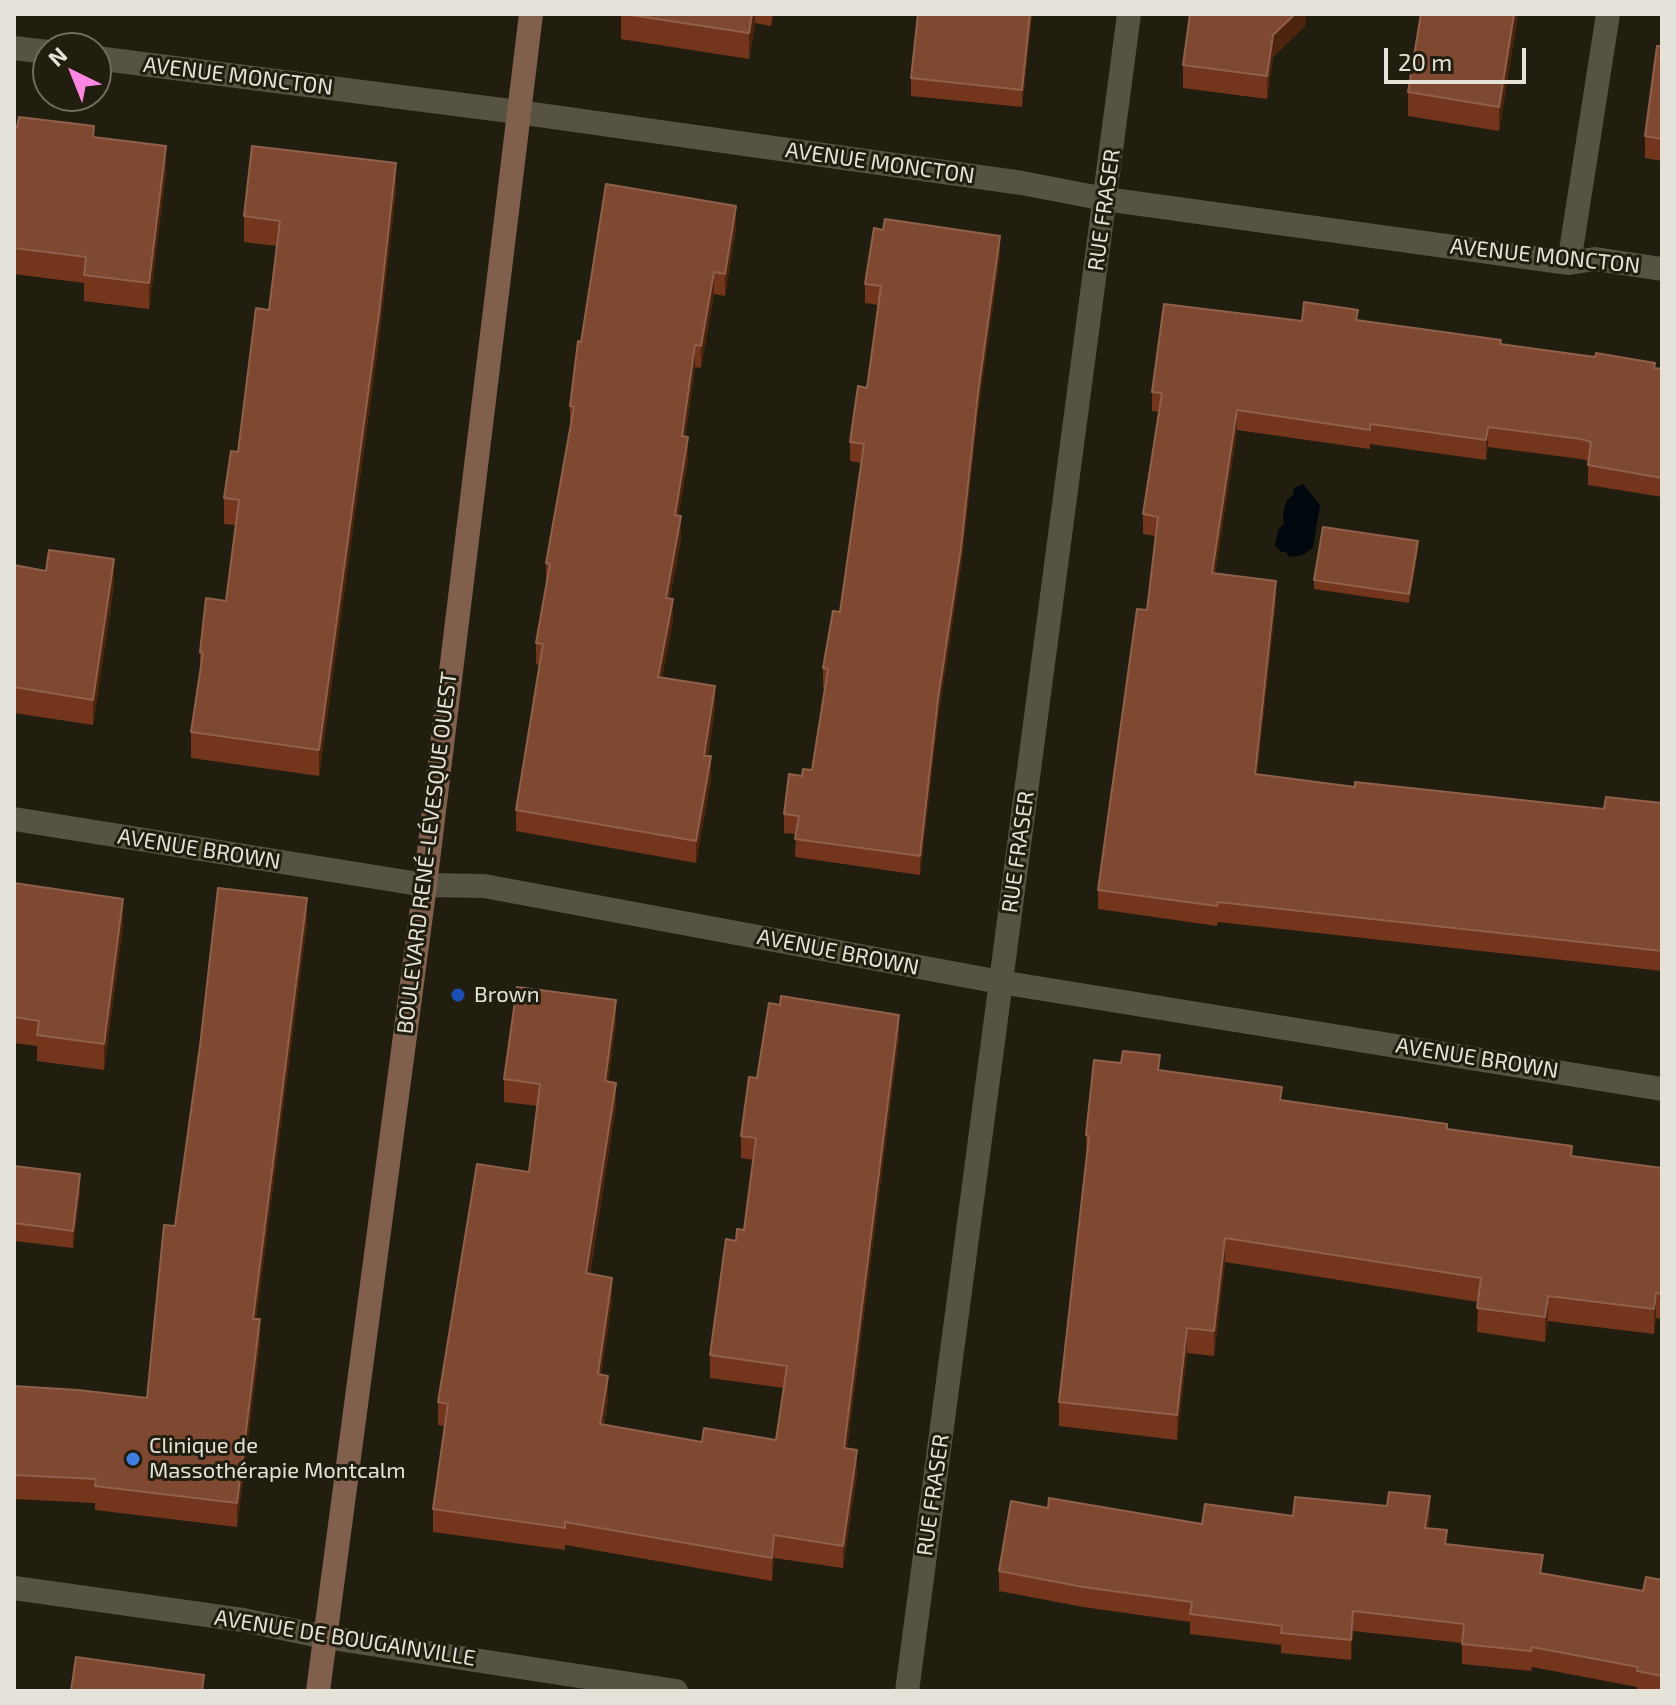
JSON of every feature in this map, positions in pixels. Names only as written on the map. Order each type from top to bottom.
[{"type":"main road","name":"BOULEVARD RENÉ-LÉVESQUE OUEST","points":[[318,1691],[425,885],[531,14]]},
{"type":"street","name":"RUE FRASER","points":[[907,1691],[1129,14]]},
{"type":"street","points":[[1569,263],[1608,14]]},
{"type":"street","name":"AVENUE MONCTON","points":[[112,60],[518,112],[1006,181],[1105,199],[1569,263],[1595,259],[1662,269]]},
{"type":"street","name":"AVENUE BROWN","points":[[14,819],[425,885],[484,886],[1000,982],[1662,1089]]},
{"type":"street","name":"AVENUE DE BOUGAINVILLE","points":[[14,1588],[243,1620],[325,1637],[676,1691]]},
{"type":"shaded area","points":[[1303,484],[1320,505],[1313,547],[1303,555],[1289,557],[1275,546],[1278,530],[1284,524],[1287,500],[1293,495],[1294,488]]},
{"type":"building","points":[[624,14],[752,14],[749,33]]},
{"type":"building","points":[[918,14],[1030,14],[1022,90],[911,78]]},
{"type":"building","points":[[1190,14],[1295,14],[1273,35],[1267,76],[1183,65]]},
{"type":"building","points":[[1421,14],[1514,14],[1499,107],[1408,92]]},
{"type":"building","points":[[1657,46],[1662,46],[1662,139],[1645,136]]},
{"type":"building","points":[[19,117],[94,126],[93,137],[166,146],[149,283],[84,275],[86,257],[14,248],[14,127],[17,127]]},
{"type":"building","points":[[252,146],[396,163],[379,314],[319,750],[191,732],[203,653],[200,652],[206,598],[226,601],[239,500],[224,498],[231,451],[238,452],[256,308],[269,310],[280,221],[244,216]]},
{"type":"building","points":[[606,184],[736,206],[725,274],[714,272],[701,346],[695,345],[682,436],[688,437],[675,515],[681,516],[666,598],[673,599],[658,677],[715,686],[704,756],[711,756],[696,841],[516,810],[543,644],[536,643],[550,564],[546,563],[574,407],[570,406],[578,341],[581,342]]},
{"type":"building","points":[[885,219],[1000,236],[920,856],[795,839],[799,816],[784,814],[789,774],[802,776],[803,769],[812,770],[828,669],[823,668],[833,611],[840,612],[864,444],[850,442],[858,386],[867,388],[881,286],[865,284],[874,228],[883,230]]},
{"type":"building","points":[[1304,302],[1358,310],[1356,320],[1501,340],[1500,344],[1595,357],[1596,353],[1655,363],[1654,368],[1662,369],[1662,478],[1588,465],[1591,442],[1581,439],[1488,427],[1486,440],[1370,424],[1370,430],[1237,410],[1212,573],[1276,581],[1255,774],[1355,787],[1355,782],[1604,809],[1606,797],[1662,803],[1662,951],[1218,902],[1217,906],[1098,890],[1137,609],[1147,610],[1158,517],[1143,514],[1162,393],[1152,392],[1164,304],[1302,321]]},
{"type":"building","points":[[1323,527],[1418,541],[1409,594],[1314,580]]},
{"type":"building","points":[[49,550],[114,559],[93,700],[14,687],[14,565],[46,571]]},
{"type":"building","points":[[14,883],[123,899],[104,1044],[37,1035],[39,1021],[14,1017]]},
{"type":"building","points":[[218,888],[307,898],[253,1319],[260,1319],[237,1503],[95,1486],[96,1479],[14,1475],[14,1386],[147,1398],[164,1225],[175,1226]]},
{"type":"building","points":[[517,987],[616,1000],[605,1081],[616,1083],[586,1273],[612,1278],[598,1374],[608,1376],[600,1424],[702,1442],[704,1428],[776,1440],[787,1366],[710,1355],[726,1239],[736,1241],[737,1229],[744,1230],[756,1138],[741,1136],[749,1077],[757,1078],[769,1003],[780,1005],[781,996],[899,1015],[844,1448],[857,1450],[843,1546],[774,1535],[772,1558],[565,1522],[565,1528],[433,1509],[448,1404],[438,1402],[477,1164],[529,1172],[540,1084],[504,1079]]},
{"type":"building","points":[[1123,1051],[1160,1055],[1158,1070],[1282,1087],[1280,1100],[1447,1124],[1447,1129],[1572,1146],[1571,1156],[1662,1168],[1662,1294],[1656,1293],[1654,1309],[1548,1296],[1545,1317],[1477,1308],[1481,1278],[1225,1238],[1214,1331],[1187,1328],[1177,1415],[1059,1402],[1089,1136],[1086,1135],[1094,1060],[1121,1063]]},
{"type":"building","points":[[14,1166],[80,1174],[73,1231],[14,1223]]},
{"type":"building","points":[[1389,1492],[1430,1496],[1425,1528],[1447,1530],[1445,1544],[1543,1555],[1540,1573],[1643,1591],[1646,1577],[1662,1580],[1662,1676],[1637,1671],[1638,1667],[1532,1647],[1531,1651],[1462,1644],[1464,1624],[1353,1611],[1351,1640],[1281,1633],[1282,1626],[1190,1614],[1192,1602],[1083,1587],[999,1571],[1011,1501],[1048,1508],[1049,1498],[1202,1524],[1205,1504],[1293,1516],[1295,1497],[1387,1506]]},
{"type":"building","points":[[76,1657],[204,1675],[202,1691],[71,1691]]},
{"type":"place","name":"Brown","points":[[458,995]]},
{"type":"place","name":"Clinique de Massothérapie Montcalm","points":[[133,1459]]}]
